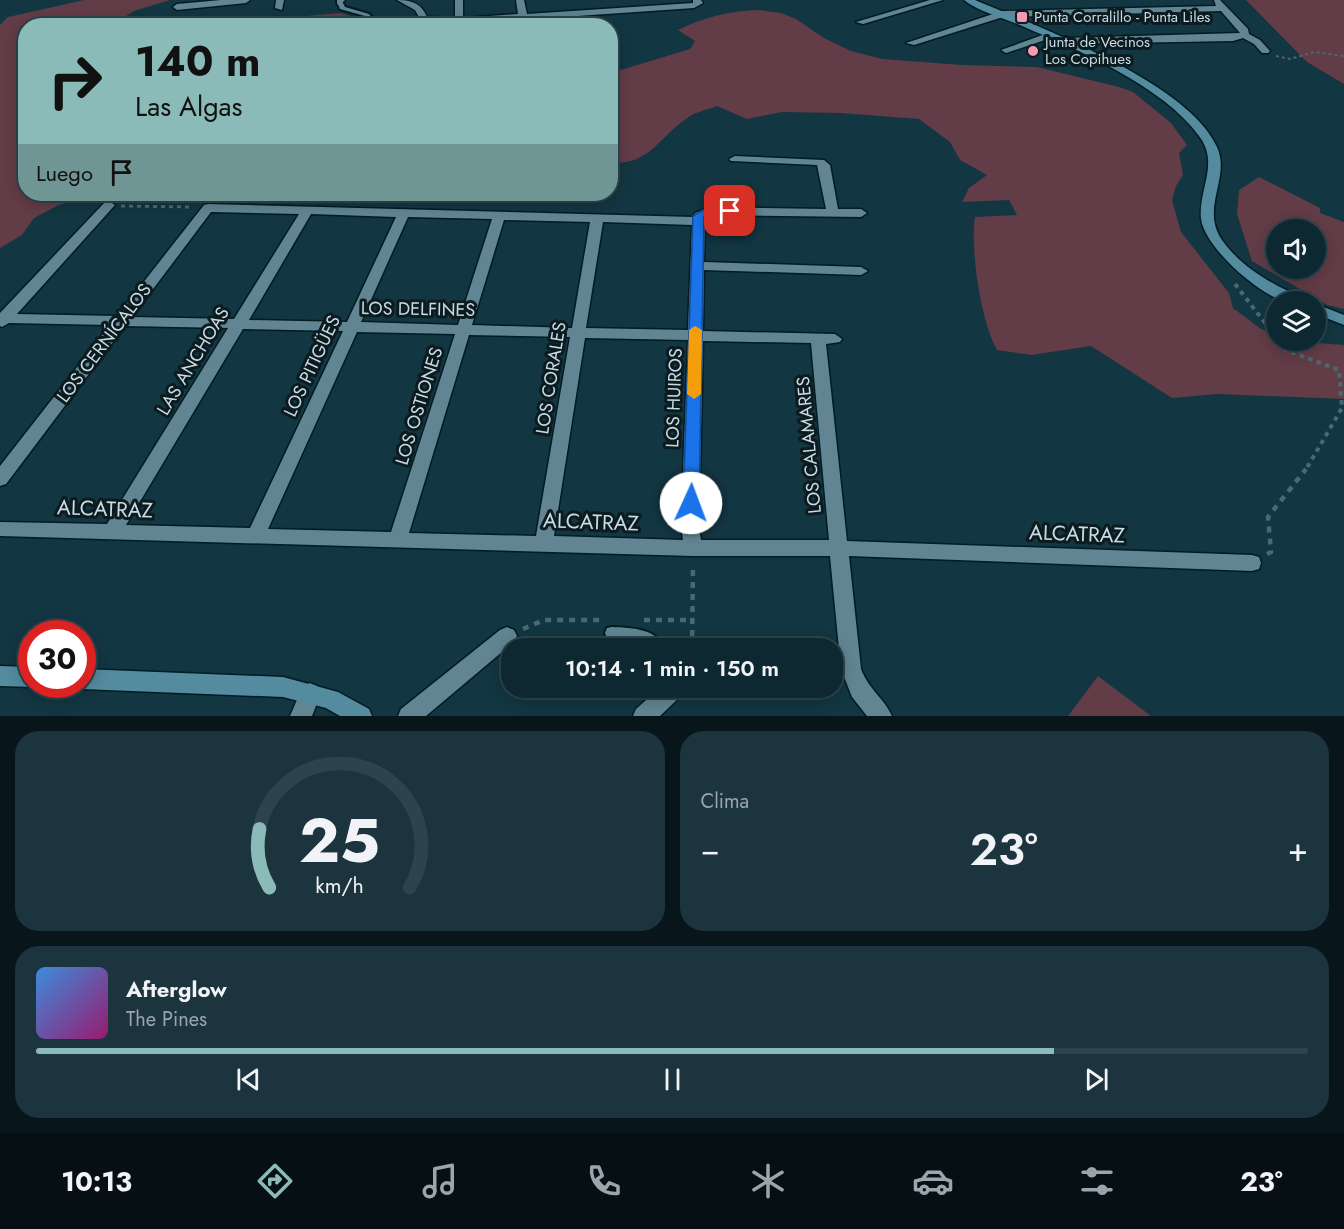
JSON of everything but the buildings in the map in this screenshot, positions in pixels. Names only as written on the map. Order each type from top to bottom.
[{"type":"street","points":[[177,8],[246,0]]},
{"type":"street","points":[[401,0],[419,8],[423,18]]},
{"type":"street","points":[[459,0],[459,18]]},
{"type":"street","points":[[520,0],[522,18],[583,13],[641,4],[698,2]]},
{"type":"street","points":[[579,0],[583,13]]},
{"type":"street","points":[[860,22],[939,0]]},
{"type":"street","points":[[969,0],[1109,62],[1141,81],[1184,113],[1200,129],[1215,158],[1215,174],[1207,211],[1208,220],[1217,240],[1224,251],[1245,271],[1280,291]]},
{"type":"street","points":[[1215,0],[1245,31],[1244,35]]},
{"type":"street","points":[[911,43],[1002,14],[1223,8]]},
{"type":"street","points":[[1006,50],[1051,35]]},
{"type":"street","points":[[1064,41],[1233,38],[1244,35],[1257,42],[1265,51]]},
{"type":"street","points":[[735,159],[820,162],[824,165],[833,213]]},
{"type":"street","points":[[2,320],[109,205]]},
{"type":"street","points":[[208,208],[698,221],[700,214],[710,211],[861,213]]},
{"type":"street","name":"LOS CERNÍCALOS","points":[[0,479],[208,208]]},
{"type":"street","name":"LAS ANCHOAS","points":[[112,531],[308,210]]},
{"type":"street","name":"LOS PITIGÜES","points":[[255,536],[404,213]]},
{"type":"street","name":"LOS OSTIONES","points":[[398,540],[499,216]]},
{"type":"street","name":"LOS CORALES","points":[[544,544],[597,218]]},
{"type":"street","name":"LOS HUIROS","points":[[693,548],[690,527],[698,221]]},
{"type":"street","points":[[697,266],[861,271]]},
{"type":"street","points":[[1326,313],[1344,320]]},
{"type":"street","name":"LOS DELFINES","points":[[2,320],[827,339]]},
{"type":"street","name":"LOS CALAMARES","points":[[827,339],[838,548],[851,669],[859,690],[876,714]]},
{"type":"street","name":"ALCATRAZ","points":[[0,529],[693,548],[838,548],[1252,563]]},
{"type":"street","points":[[409,716],[507,636]]},
{"type":"street","points":[[0,676],[18,677]]},
{"type":"street","points":[[96,679],[254,684],[310,693],[330,699],[361,716]]},
{"type":"street","points":[[301,716],[310,693]]},
{"type":"street","points":[[644,716],[664,698]]},
{"type":"lane","points":[[340,1],[342,8],[367,15],[370,18]]},
{"type":"lane","points":[[612,633],[641,634],[646,638]]},
{"type":"path","points":[[1265,51],[1280,58],[1298,57],[1314,52],[1344,56]]},
{"type":"path","points":[[109,205],[208,208]]},
{"type":"path","points":[[1233,282],[1266,324]]},
{"type":"path","points":[[1252,563],[1271,552],[1268,517],[1300,478],[1342,408],[1339,370],[1289,351]]},
{"type":"path","points":[[692,638],[693,548]]},
{"type":"shaded area","points":[[84,0],[170,0],[134,11],[123,18],[18,18],[18,201],[74,201],[59,205],[34,218],[22,235],[0,248],[0,25],[8,17]]},
{"type":"shaded area","points":[[1246,0],[1344,0],[1344,84],[1307,62]]},
{"type":"shaded area","points":[[759,10],[781,13],[796,19],[824,38],[851,51],[882,59],[962,65],[1037,67],[1133,92],[1171,123],[1187,145],[1179,153],[1183,175],[1176,186],[1172,200],[1181,232],[1229,293],[1233,308],[1266,330],[1266,351],[1326,351],[1326,344],[1344,345],[1344,399],[1217,394],[1172,398],[1091,346],[1031,355],[997,350],[986,322],[978,285],[974,248],[975,217],[1017,215],[1009,200],[962,202],[969,188],[987,175],[960,160],[950,142],[919,119],[841,113],[782,112],[747,119],[717,106],[689,117],[645,155],[618,162],[618,71],[690,49],[695,41],[678,30],[717,16]]},
{"type":"shaded area","points":[[341,13],[357,18],[302,18]]},
{"type":"shaded area","points":[[1259,177],[1320,208],[1320,213],[1344,222],[1344,309],[1326,304],[1326,291],[1303,291],[1283,279],[1326,279],[1326,219],[1266,219],[1266,269],[1252,261],[1237,214],[1239,190]]},
{"type":"shaded area","points":[[1098,676],[1151,716],[1068,716]]},
{"type":"slow traffic","points":[[694,394],[695,330]]},
{"type":"place","name":"Punta Corralillo - Punta Liles","points":[[1022,17]]},
{"type":"place","name":"Junta de Vecinos Los Copihues","points":[[1033,51]]},
{"type":"route","points":[[691,503],[698,221],[700,214],[706,211],[730,211]]}]
